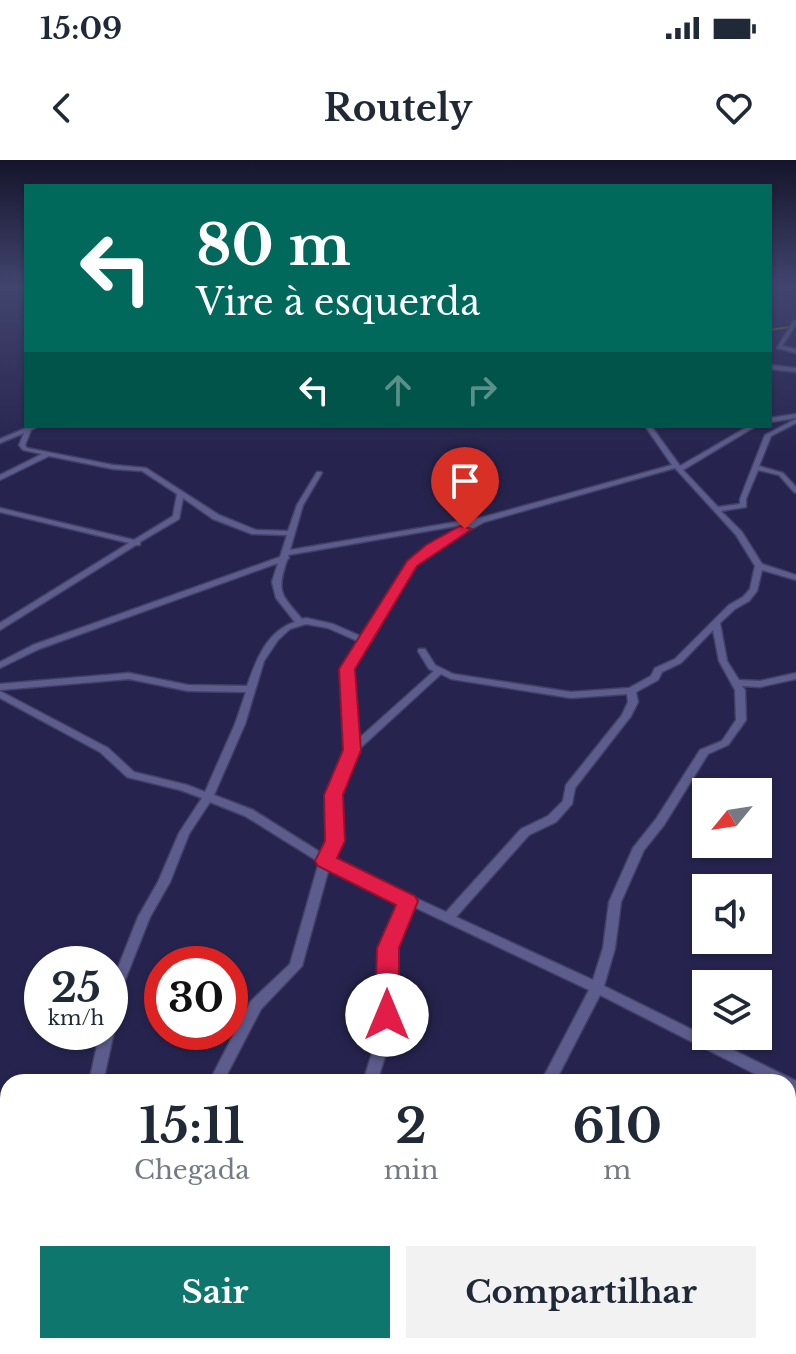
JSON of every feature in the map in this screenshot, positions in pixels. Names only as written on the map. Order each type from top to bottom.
[{"type":"street","points":[[783,341],[779,347],[796,351]]},
{"type":"street","points":[[772,367],[796,370]]},
{"type":"street","points":[[772,420],[796,418]]},
{"type":"street","points":[[716,509],[744,506],[743,499],[768,435],[796,418]]},
{"type":"street","points":[[0,441],[32,428]]},
{"type":"street","points":[[32,428],[23,448],[113,467],[144,469],[216,517],[244,529],[290,533]]},
{"type":"street","points":[[649,428],[678,468],[739,534],[759,566],[796,578]]},
{"type":"street","points":[[0,665],[36,647],[109,624],[286,555],[481,520],[678,468],[749,428]]},
{"type":"street","points":[[0,478],[48,454]]},
{"type":"street","points":[[756,467],[781,474],[796,491]]},
{"type":"street","points":[[300,622],[280,598],[276,582],[300,505],[319,473]]},
{"type":"street","points":[[0,627],[176,517],[180,494]]},
{"type":"street","points":[[0,510],[137,543]]},
{"type":"street","points":[[352,750],[347,669],[367,642],[412,564],[431,548],[481,520]]},
{"type":"street","points":[[422,651],[438,672],[571,695],[631,691],[655,678],[658,670],[678,661],[732,607],[746,599],[754,589],[759,566]]},
{"type":"street","points":[[128,957],[184,833],[208,797],[240,724],[260,661],[275,638],[287,627],[300,622],[330,626],[367,642]]},
{"type":"street","points":[[552,1074],[597,988],[609,948],[615,902],[639,848],[660,822],[704,752],[725,743],[737,728],[742,708],[736,683],[723,661],[716,622]]},
{"type":"street","points":[[220,1074],[256,1005],[296,966],[325,861],[335,841],[333,795],[352,750],[438,672]]},
{"type":"street","points":[[0,687],[129,676],[188,688],[250,689]]},
{"type":"street","points":[[736,683],[760,684],[796,676]]},
{"type":"street","points":[[448,918],[525,832],[552,819],[568,802],[570,787],[626,716],[633,702],[631,691]]},
{"type":"street","points":[[0,694],[104,750],[131,775],[208,797],[250,814],[325,861],[597,988],[768,1074]]},
{"type":"street","points":[[373,1074],[387,1028],[388,948],[408,901]]},
{"type":"street","points":[[98,1074],[103,1050]]},
{"type":"route","points":[[387,1015],[388,948],[408,901],[325,861],[335,841],[333,795],[352,750],[347,669],[367,642],[412,564],[431,548],[465,529]]}]
